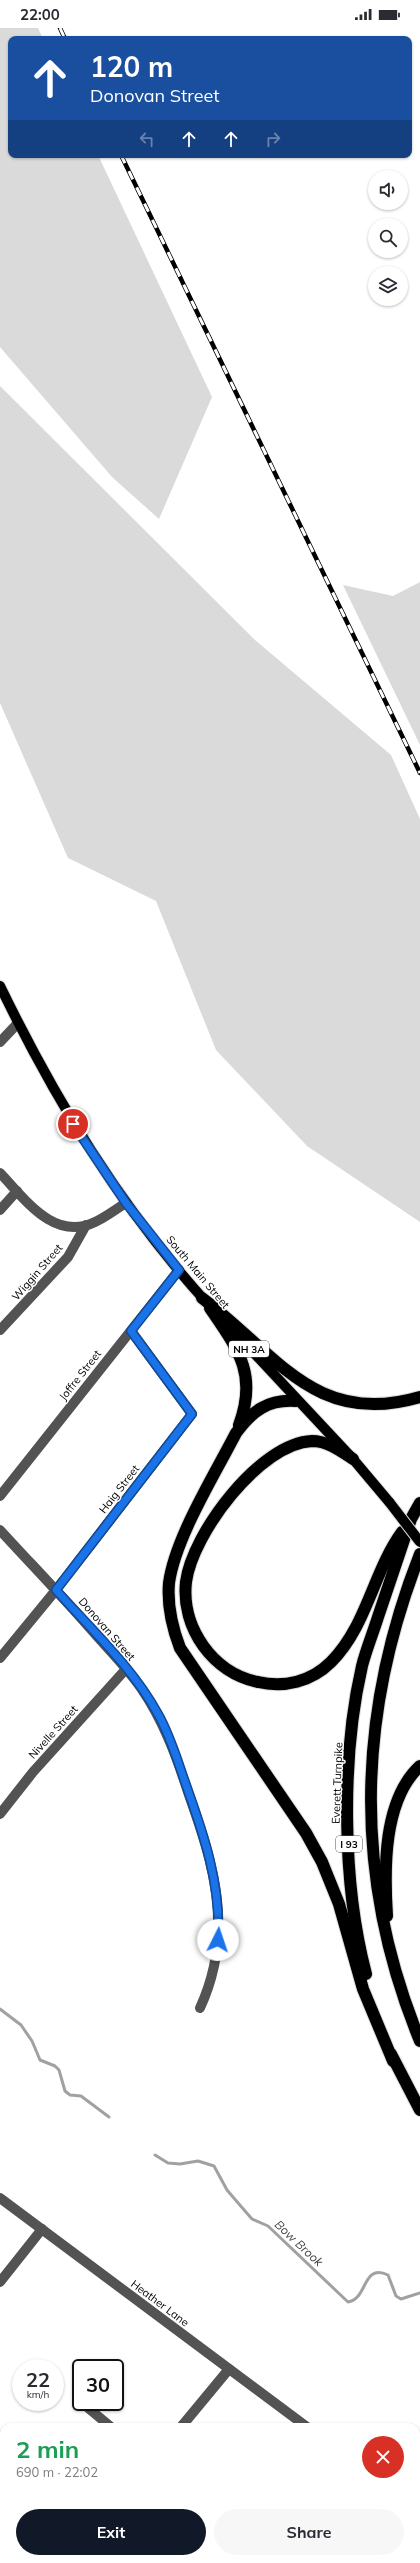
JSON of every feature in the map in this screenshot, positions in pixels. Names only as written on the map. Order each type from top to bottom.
[{"type":"highway","points":[[202,1298],[291,1375],[321,1394],[367,1405],[402,1402],[420,1397]]},
{"type":"highway","points":[[202,1298],[230,1338],[247,1375],[246,1403],[236,1433],[181,1541],[174,1561],[169,1583],[169,1605],[172,1627],[180,1648],[297,1820],[322,1862],[339,1904],[363,1990],[393,2061]]},
{"type":"highway","points":[[236,1433],[248,1417],[261,1407],[278,1401],[296,1401]]},
{"type":"highway","points":[[353,1460],[332,1446],[321,1442],[305,1442],[293,1446],[262,1465],[240,1485],[219,1511],[197,1549],[188,1573],[186,1591],[194,1629],[202,1645],[213,1659],[236,1675],[268,1684],[299,1682],[319,1672],[336,1657],[355,1629],[391,1549],[411,1519]]},
{"type":"highway","name":"Everett Turnpike","points":[[420,1503],[411,1519],[362,1664],[356,1697],[348,1764],[348,1831],[354,1900],[363,1961],[393,2061],[420,2110]]},
{"type":"highway","name":"I 93","points":[[420,1554],[406,1588],[389,1648],[376,1713],[369,1780],[370,1828],[375,1884],[391,1957],[408,2012],[420,2041]]},
{"type":"highway","points":[[391,1957],[386,1901],[390,1829],[397,1798],[405,1784],[420,1766]]},
{"type":"main road","name":"South Main Street","points":[[0,986],[66,1113],[126,1203],[202,1298],[296,1401],[353,1460],[390,1503],[420,1542]]},
{"type":"street","points":[[0,1042],[18,1023]]},
{"type":"street","points":[[0,1172],[40,1215],[50,1221],[73,1228],[86,1225],[126,1203]]},
{"type":"street","points":[[0,1210],[17,1191]]},
{"type":"street","name":"Wiggin Street","points":[[0,1330],[68,1257],[86,1225]]},
{"type":"street","name":"Joffre Street","points":[[0,1496],[179,1270]]},
{"type":"street","name":"Haig Street","points":[[0,1658],[56,1590],[192,1414],[131,1331]]},
{"type":"street","name":"Donovan Street","points":[[0,1530],[126,1669],[158,1714],[184,1780],[216,1884],[219,1916],[217,1953],[209,1990],[200,2008]]},
{"type":"street","name":"Nivelle Street","points":[[0,1814],[33,1772],[126,1669]]},
{"type":"street","name":"Heather Lane","points":[[0,2198],[302,2423]]},
{"type":"street","points":[[0,2282],[42,2229]]},
{"type":"street","points":[[184,2423],[229,2369]]},
{"type":"street","points":[[92,2411],[107,2423]]},
{"type":"shaded area","points":[[0,28],[38,28],[42,36],[8,36],[8,158],[99,158],[212,397],[159,519],[112,477],[0,347]]},
{"type":"shaded area","points":[[0,386],[255,640],[391,755],[420,819],[420,1222],[307,1146],[216,1050],[156,901],[68,858],[0,703]]},
{"type":"shaded area","points":[[420,582],[420,745],[343,585],[393,596]]},
{"type":"waterway","name":"Bow Brook","points":[[0,2009],[21,2025],[32,2041],[40,2060],[55,2066],[59,2070],[65,2091],[70,2095],[81,2096],[109,2117]]},
{"type":"waterway","name":"Bow Brook","points":[[155,2155],[168,2163],[180,2164],[198,2161],[214,2166],[227,2190],[252,2219],[268,2226],[348,2302],[359,2295],[369,2277],[380,2273],[388,2275],[396,2296],[401,2299],[420,2293]]},
{"type":"railway","points":[[60,28],[64,36]]},
{"type":"railway","points":[[122,158],[420,773]]},
{"type":"route","points":[[73,1124],[126,1203],[179,1270],[131,1331],[183,1398],[192,1414],[56,1590],[140,1686],[158,1714],[174,1751],[200,1825],[216,1884],[219,1916],[218,1940]]}]
